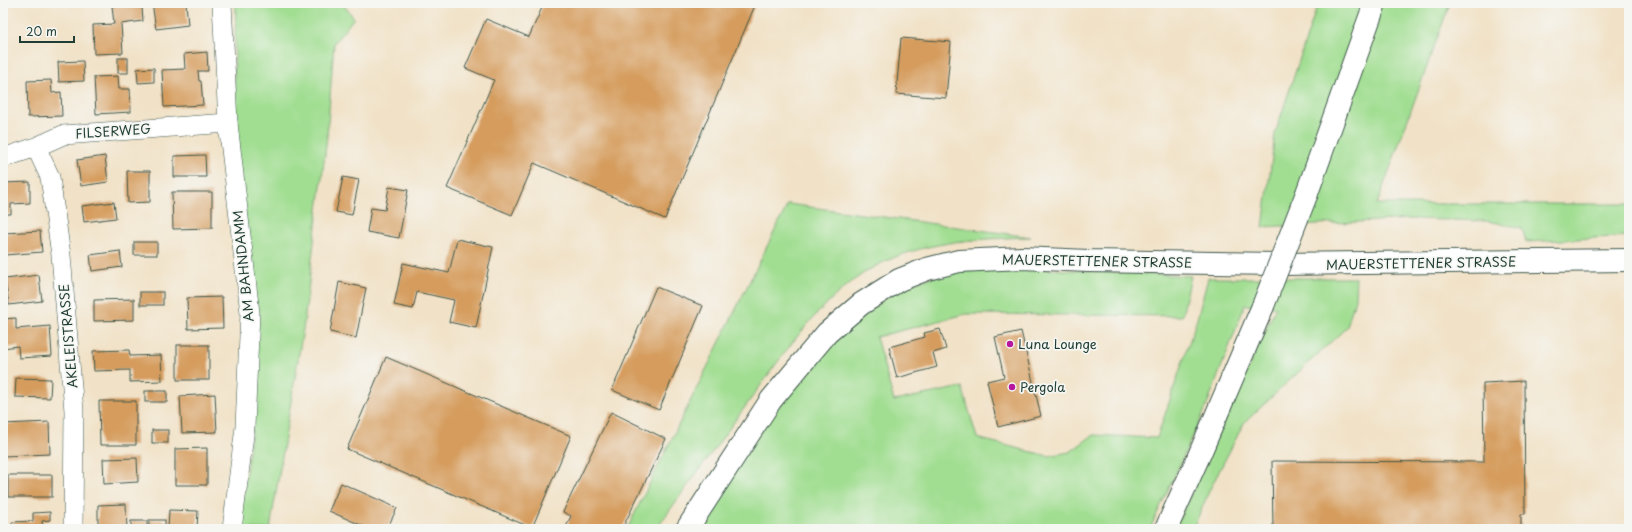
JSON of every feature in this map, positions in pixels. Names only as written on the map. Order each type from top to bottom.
[{"type":"main road","points":[[1166,529],[1263,306],[1307,193],[1375,3]]},
{"type":"main road","name":"MAUERSTETTENER STRASSE","points":[[687,529],[771,400],[827,333],[861,304],[899,280],[926,269],[959,261],[1022,258],[1088,261],[1267,264],[1629,260]]},
{"type":"street","name":"AM BAHNDAMM","points":[[222,3],[228,123],[250,313],[245,427],[232,529]]},
{"type":"street","name":"FILSERWEG","points":[[3,158],[36,147],[63,135],[228,123]]},
{"type":"street","name":"AKELEISTRASSE","points":[[36,147],[50,177],[61,255],[74,411],[73,529]]},
{"type":"green space","points":[[236,3],[342,3],[354,18],[334,43],[327,137],[304,323],[270,529],[238,529],[252,429],[233,124]]},
{"type":"green space","points":[[1318,3],[1450,3],[1377,204],[1629,204],[1629,236],[1526,242],[1522,228],[1487,221],[1413,219],[1263,227],[1275,134]]},
{"type":"green space","points":[[788,204],[1031,237],[976,240],[939,245],[904,254],[886,261],[864,273],[825,305],[790,345],[656,529],[627,529]]},
{"type":"green space","points":[[1023,268],[1191,276],[1182,316],[966,314],[876,337],[894,401],[962,387],[977,438],[1048,456],[1070,452],[1093,435],[1157,438],[1197,319],[1208,278],[1356,278],[1355,299],[1347,327],[1244,423],[1210,489],[1193,529],[1175,529],[1276,307],[1245,305],[1205,410],[1150,529],[776,529],[773,524],[763,529],[693,529],[776,409],[830,339],[904,285],[962,269]]},
{"type":"building","points":[[152,3],[186,3],[188,25],[156,29]]},
{"type":"building","points":[[544,3],[756,3],[665,219],[534,163],[512,215],[447,188],[494,80],[465,68],[486,19],[529,37]]},
{"type":"building","points":[[133,5],[133,7],[142,7],[143,21],[121,24],[123,53],[94,54],[93,25],[114,24],[112,6]]},
{"type":"building","points":[[901,38],[951,42],[946,98],[896,94]]},
{"type":"building","points":[[207,52],[208,71],[198,71],[199,81],[201,81],[203,105],[164,107],[162,70],[185,69],[184,54]]},
{"type":"building","points":[[118,58],[128,58],[128,73],[118,73]]},
{"type":"building","points":[[83,61],[84,81],[59,82],[58,62]]},
{"type":"building","points":[[154,68],[154,82],[138,83],[137,69]]},
{"type":"building","points":[[3,73],[6,73],[7,88],[3,88]]},
{"type":"building","points":[[118,76],[119,89],[130,89],[131,112],[96,114],[94,77]]},
{"type":"building","points":[[51,80],[52,93],[61,92],[62,116],[28,117],[27,81]]},
{"type":"building","points":[[205,155],[206,177],[174,177],[174,156]]},
{"type":"building","points":[[105,156],[108,182],[81,186],[77,160]]},
{"type":"building","points":[[127,171],[150,171],[150,202],[128,203]]},
{"type":"building","points":[[343,177],[359,180],[352,215],[336,212]]},
{"type":"building","points":[[30,182],[30,203],[11,204],[11,214],[3,214],[3,183]]},
{"type":"building","points":[[389,187],[408,190],[399,238],[367,232],[371,208],[385,210]]},
{"type":"building","points":[[172,192],[212,192],[212,228],[173,229]]},
{"type":"building","points":[[114,202],[116,218],[84,222],[82,206]]},
{"type":"building","points":[[40,231],[42,252],[5,255],[4,233]]},
{"type":"building","points":[[457,239],[493,247],[476,328],[449,322],[454,300],[417,292],[413,309],[394,305],[403,263],[449,273]]},
{"type":"building","points":[[134,242],[157,242],[157,255],[134,255]]},
{"type":"building","points":[[120,251],[122,267],[92,271],[90,255]]},
{"type":"building","points":[[39,275],[42,301],[9,305],[5,279]]},
{"type":"building","points":[[339,282],[366,288],[356,338],[330,332]]},
{"type":"building","points":[[656,287],[703,306],[659,410],[612,390]]},
{"type":"building","points":[[140,292],[163,292],[163,305],[140,305]]},
{"type":"building","points":[[222,297],[223,328],[188,329],[187,298]]},
{"type":"building","points":[[134,299],[134,320],[94,321],[94,300]]},
{"type":"building","points":[[16,318],[16,329],[50,326],[52,356],[19,358],[18,346],[3,348],[3,319]]},
{"type":"building","points":[[940,329],[946,349],[933,353],[937,367],[897,378],[889,347],[925,337],[924,333]]},
{"type":"building","name":"Pergola","points":[[1021,331],[1041,416],[998,427],[987,381],[1004,377],[995,337]]},
{"type":"building","points":[[177,345],[209,345],[209,380],[177,380]]},
{"type":"building","points":[[129,350],[130,356],[161,355],[162,381],[130,382],[130,370],[94,371],[93,351]]},
{"type":"building","points":[[386,357],[571,436],[532,528],[347,449]]},
{"type":"building","points":[[16,378],[51,379],[50,398],[15,397]]},
{"type":"building","points":[[1524,381],[1525,514],[1521,514],[1521,529],[1273,529],[1272,461],[1484,462],[1483,383]]},
{"type":"building","points":[[145,391],[167,391],[167,402],[145,402]]},
{"type":"building","points":[[215,394],[217,432],[182,433],[180,396]]},
{"type":"building","points":[[99,401],[136,401],[136,445],[100,445]]},
{"type":"building","points":[[611,412],[666,439],[622,529],[565,529],[571,516],[563,512]]},
{"type":"building","points":[[49,422],[50,454],[3,456],[3,424]]},
{"type":"building","points":[[152,430],[168,430],[168,443],[152,443]]},
{"type":"building","points":[[207,448],[207,485],[175,485],[175,449]]},
{"type":"building","points":[[137,458],[138,482],[104,484],[103,459]]},
{"type":"building","points":[[8,475],[52,475],[52,497],[8,497]]},
{"type":"building","points":[[341,483],[397,508],[387,529],[370,529],[329,511]]},
{"type":"building","points":[[126,504],[127,529],[98,529],[98,505]]},
{"type":"building","points":[[169,510],[198,511],[197,529],[168,529]]},
{"type":"building","points":[[50,512],[50,520],[42,521],[43,529],[12,529],[12,522],[33,521],[33,513]]},
{"type":"building","points":[[149,520],[165,520],[165,529],[149,529]]},
{"type":"building","points":[[131,521],[147,521],[147,529],[131,529]]},
{"type":"place","name":"Luna Lounge","points":[[1010,344]]},
{"type":"place","name":"Pergola","points":[[1012,387]]}]
